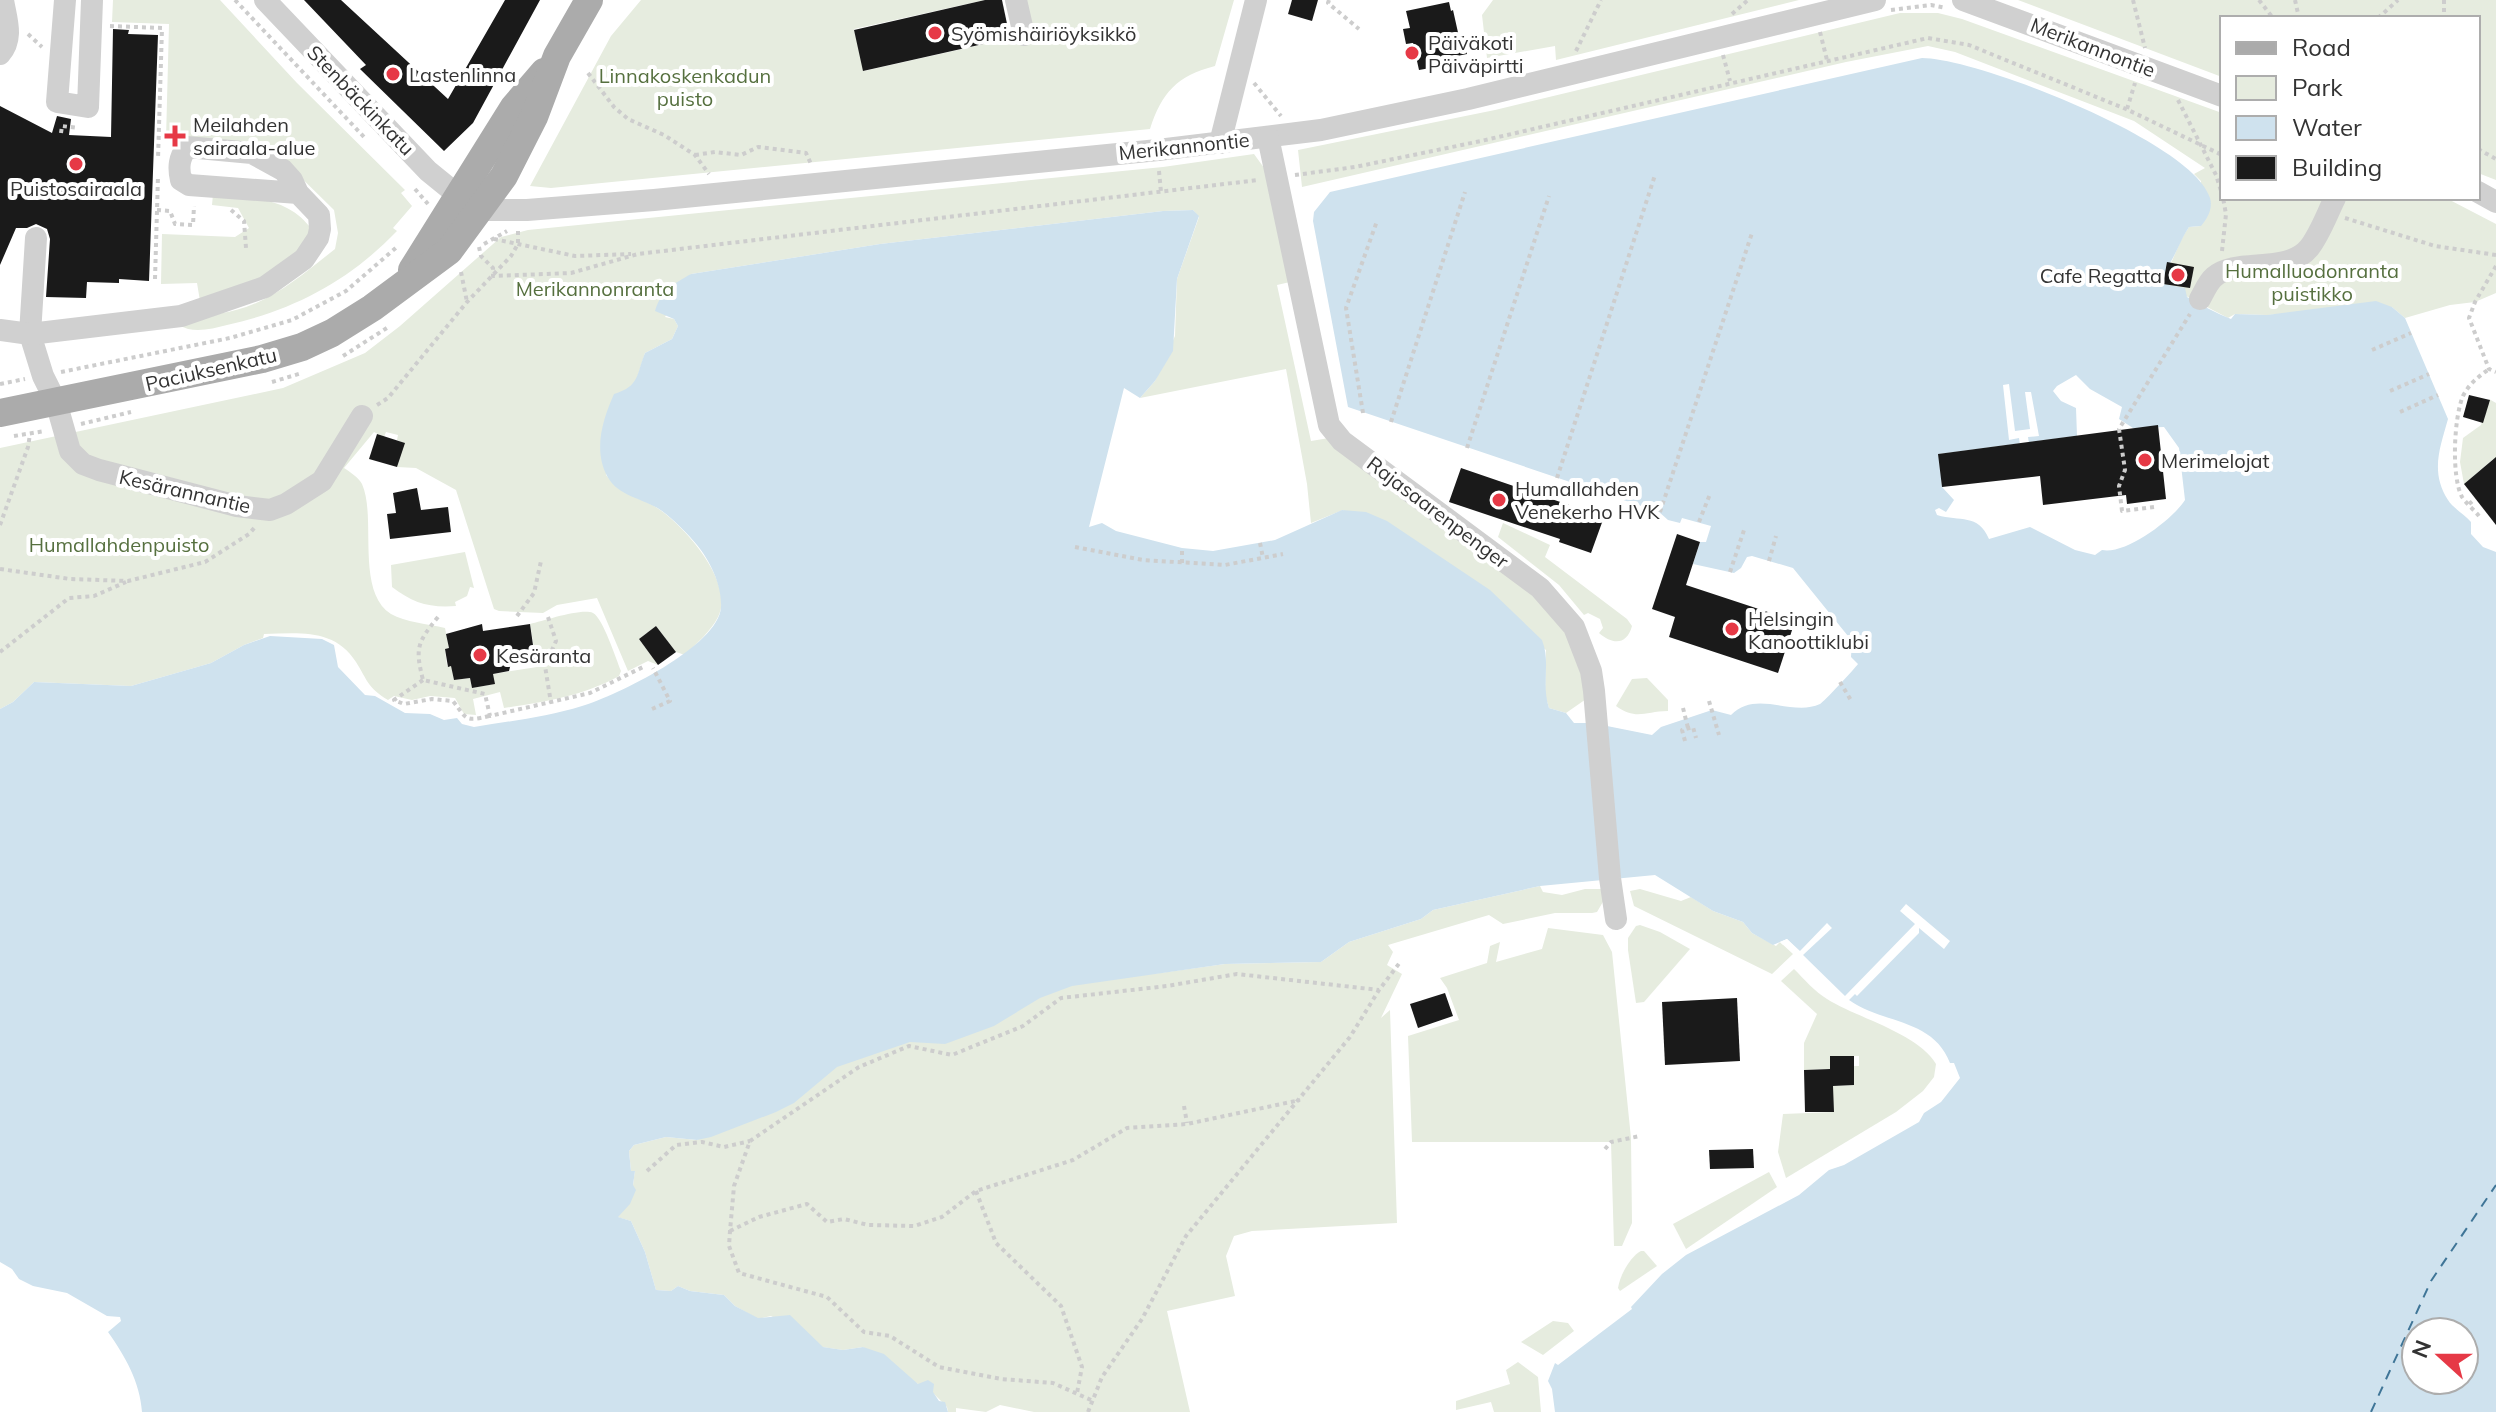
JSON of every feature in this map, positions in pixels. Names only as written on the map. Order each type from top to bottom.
[{"type":"main road","name":"Paciuksenkatu","points":[[0,413],[262,359],[302,347],[372,308],[449,251],[470,204],[504,176],[534,117],[557,56],[589,0]]},
{"type":"street","points":[[0,54],[9,36],[3,0]]},
{"type":"street","points":[[65,0],[57,102],[88,107],[92,0]]},
{"type":"street","name":"Stenbäckinkatu","points":[[265,0],[428,171],[470,204]]},
{"type":"street","points":[[1016,0],[1024,35]]},
{"type":"street","points":[[1220,143],[1256,0]]},
{"type":"street","name":"Merikannontie","points":[[470,204],[527,210],[654,200],[1268,137],[1292,140],[1321,130],[1883,5]]},
{"type":"street","name":"Merikannontie","points":[[1960,5],[2220,95]]},
{"type":"street","name":"Rajasaarenpenger","points":[[1268,137],[1288,176],[1329,425],[1342,441],[1540,588],[1574,627],[1581,640],[1591,671],[1596,706],[1616,919]]},
{"type":"street","points":[[0,330],[30,334],[181,316],[265,287],[304,259],[318,238],[319,215],[298,193],[283,170],[252,153],[187,147],[178,168],[181,180],[189,185],[298,193]]},
{"type":"street","points":[[2200,299],[2214,277],[2230,270],[2270,265],[2300,256],[2309,248],[2332,205]]},
{"type":"street","points":[[30,334],[36,238]]},
{"type":"street","name":"Kesärannantie","points":[[30,334],[43,376],[56,402],[70,451],[83,464],[237,506],[270,510],[286,504],[322,481],[362,416]]},
{"type":"path","points":[[1329,0],[1328,3],[1359,29]]},
{"type":"path","points":[[1573,62],[1577,47],[1601,0]]},
{"type":"path","points":[[2133,0],[2146,46],[2145,53]]},
{"type":"path","points":[[2259,0],[2271,16]]},
{"type":"path","points":[[2380,16],[2398,0]]},
{"type":"path","points":[[1883,5],[1960,5]]},
{"type":"path","points":[[104,26],[162,28],[155,279]]},
{"type":"path","points":[[1819,26],[1827,60]]},
{"type":"path","points":[[29,35],[37,43]]},
{"type":"path","points":[[492,239],[575,256],[638,254],[1355,167],[1928,38],[1969,45],[2126,109],[2220,154]]},
{"type":"path","points":[[588,73],[614,107],[628,119],[664,135],[695,155],[712,179]]},
{"type":"path","points":[[2126,109],[2137,76]]},
{"type":"path","points":[[1252,80],[1286,122],[1292,140],[1288,176]]},
{"type":"path","points":[[2186,95],[2174,91],[2220,187]]},
{"type":"path","points":[[695,155],[715,152],[741,155],[758,147],[793,150],[809,156],[813,170]]},
{"type":"path","points":[[1159,161],[1161,192]]},
{"type":"path","points":[[1557,478],[1655,175]]},
{"type":"path","points":[[1391,422],[1465,192]]},
{"type":"path","points":[[157,210],[170,211],[175,224],[193,225],[194,196]]},
{"type":"path","points":[[1467,448],[1549,196]]},
{"type":"path","points":[[2214,277],[2225,236],[2223,200]]},
{"type":"path","points":[[2332,205],[2435,246],[2496,255]]},
{"type":"path","points":[[1363,413],[1346,308],[1377,221]]},
{"type":"path","points":[[362,416],[388,398],[467,302],[511,256],[518,244],[518,226]]},
{"type":"path","points":[[1660,512],[1752,233]]},
{"type":"path","points":[[493,276],[493,268],[481,256],[479,247],[498,235]]},
{"type":"path","points":[[493,276],[571,273],[638,254]]},
{"type":"path","points":[[460,266],[467,302]]},
{"type":"path","points":[[2496,266],[2469,318],[2489,369],[2496,372]]},
{"type":"path","points":[[2154,507],[2122,511],[2119,486],[2125,470],[2119,429],[2200,299]]},
{"type":"path","points":[[2372,350],[2411,333]]},
{"type":"path","points":[[2479,516],[2462,497],[2457,477],[2458,413],[2469,387],[2489,369]]},
{"type":"path","points":[[2390,391],[2429,374]]},
{"type":"path","points":[[2400,412],[2438,395]]},
{"type":"path","points":[[0,525],[30,434]]},
{"type":"path","points":[[1699,522],[1710,494]]},
{"type":"path","points":[[2469,504],[2475,499]]},
{"type":"path","points":[[0,652],[69,598],[94,596],[128,581],[205,562],[249,534],[270,510]]},
{"type":"path","points":[[1730,572],[1744,530]]},
{"type":"path","points":[[1769,561],[1776,536]]},
{"type":"path","points":[[1260,543],[1263,558]]},
{"type":"path","points":[[1075,547],[1143,560],[1225,565],[1283,554]]},
{"type":"path","points":[[1182,548],[1182,563]]},
{"type":"path","points":[[517,616],[534,593],[541,561]]},
{"type":"path","points":[[0,569],[70,579],[128,581]]},
{"type":"path","points":[[423,680],[418,660],[420,639],[438,617]]},
{"type":"path","points":[[548,617],[556,641],[545,666],[551,704]]},
{"type":"path","points":[[490,716],[485,694],[423,680],[394,700],[404,704],[432,699],[453,701],[463,717],[470,719],[490,716],[551,704],[610,686],[645,666]]},
{"type":"path","points":[[652,709],[670,701],[653,668]]},
{"type":"path","points":[[1840,682],[1852,702]]},
{"type":"path","points":[[1709,701],[1719,735]]},
{"type":"path","points":[[1683,708],[1688,728]]},
{"type":"path","points":[[1685,741],[1682,730],[1688,728],[1693,727],[1696,738]]},
{"type":"path","points":[[1088,1412],[1102,1377],[1142,1319],[1186,1236],[1350,1037],[1401,961]]},
{"type":"path","points":[[647,1171],[676,1145],[702,1142],[724,1147],[750,1141],[859,1067],[909,1046],[952,1055],[1023,1026],[1061,998],[1167,986],[1237,974],[1379,990]]},
{"type":"path","points":[[730,1231],[759,1217],[807,1204],[827,1222],[844,1219],[878,1226],[914,1226],[942,1217],[976,1191],[1073,1160],[1127,1128],[1187,1124],[1300,1100]]},
{"type":"path","points":[[1184,1106],[1187,1124]]},
{"type":"path","points":[[1605,1149],[1611,1142],[1640,1136]]},
{"type":"path","points":[[750,1141],[734,1186],[730,1231],[729,1246],[739,1273],[827,1297],[864,1332],[890,1336],[939,1367],[1001,1379],[1053,1383],[1091,1400]]},
{"type":"path","points":[[976,1191],[996,1243],[1061,1306],[1082,1367],[1077,1393]]},
{"type":"green space","points":[[113,0],[220,0],[297,83],[405,190],[401,193],[412,206],[393,228],[397,231],[360,265],[298,302],[252,319],[215,328],[196,330],[179,325],[258,302],[304,274],[335,249],[338,233],[334,210],[265,146],[166,139],[169,24],[112,22]]},
{"type":"green space","name":"Linnakoskenkadun puisto","points":[[641,0],[985,0],[854,29],[864,71],[1016,37],[1008,0],[1234,0],[1215,66],[1190,75],[1173,87],[1160,105],[1150,129],[551,188],[530,186],[611,36]]},
{"type":"green space","points":[[1493,0],[1799,0],[1556,60],[1555,46],[1487,58],[1482,15]]},
{"type":"green space","points":[[2018,0],[2496,0],[2496,180],[2480,174],[2480,16],[2220,16],[2220,76]]},
{"type":"green space","name":"Humalluodonranta puistikko","points":[[1900,13],[1938,13],[2220,112],[2220,200],[2450,200],[2496,224],[2496,293],[2475,302],[2450,305],[2405,318],[2392,307],[2267,315],[2235,314],[2228,318],[2163,284],[2167,262],[2171,263],[2186,231],[2189,227],[2201,226],[2201,181],[2194,174],[2205,168],[2134,121],[1955,52],[1928,46],[1846,62],[1302,187],[1298,150],[1495,110]]},
{"type":"green space","points":[[1254,154],[1267,172],[1290,282],[1277,285],[1311,441],[1329,438],[1536,596],[1573,643],[1589,697],[1566,713],[1549,708],[1545,695],[1546,650],[1343,510],[1311,523],[1286,369],[1140,398],[1155,381],[1175,336],[1177,279],[1199,217],[1193,210],[880,244],[691,274],[665,317],[674,319],[678,326],[672,339],[645,353],[636,381],[629,390],[606,475],[619,488],[673,520],[695,544],[714,574],[722,604],[718,617],[685,655],[676,652],[656,626],[639,639],[658,665],[648,661],[628,671],[597,598],[557,605],[543,613],[494,609],[456,490],[416,468],[397,467],[404,443],[397,440],[398,435],[386,432],[384,437],[374,432],[344,468],[361,482],[366,498],[373,589],[380,603],[391,614],[445,628],[449,648],[445,649],[447,666],[451,666],[454,680],[470,678],[472,688],[494,684],[493,674],[537,667],[530,624],[587,612],[597,616],[605,630],[621,671],[619,676],[577,693],[504,708],[500,692],[473,699],[476,715],[464,714],[455,698],[430,696],[412,700],[394,696],[388,700],[372,687],[347,651],[327,638],[303,633],[264,634],[263,638],[211,663],[131,686],[34,682],[13,702],[0,709],[0,448],[283,388],[365,353],[501,237],[528,230],[1163,167]]},
{"type":"green space","points":[[213,194],[278,204],[290,209],[310,227],[305,247],[268,277],[200,301],[197,283],[161,284],[162,234],[235,237],[249,228],[238,208],[212,205]]},
{"type":"green space","points":[[2489,399],[2496,403],[2496,462],[2493,459],[2464,484],[2460,462],[2463,438],[2481,425]]},
{"type":"green space","points":[[1503,523],[1550,545],[1545,557],[1627,619],[1632,626],[1627,637],[1614,641],[1599,633],[1603,628],[1600,619],[1588,613],[1584,615],[1559,585],[1498,537]]},
{"type":"green space","points":[[465,552],[474,588],[470,587],[467,596],[455,602],[456,606],[422,603],[392,587],[391,565]]},
{"type":"green space","points":[[1647,678],[1668,700],[1668,711],[1636,714],[1616,706],[1632,679]]},
{"type":"green space","points":[[1540,886],[1543,892],[1562,895],[1585,889],[1603,889],[1604,900],[1597,912],[1555,913],[1503,924],[1489,915],[1388,945],[1393,952],[1387,965],[1402,974],[1381,1018],[1390,1010],[1397,1223],[1252,1231],[1234,1236],[1226,1256],[1235,1296],[1167,1311],[1190,1412],[1034,1412],[1000,1405],[986,1412],[956,1408],[956,1412],[948,1412],[947,1407],[924,1384],[918,1384],[863,1347],[843,1350],[822,1347],[808,1335],[771,1316],[758,1319],[735,1306],[724,1295],[690,1291],[678,1286],[671,1291],[656,1290],[645,1252],[631,1221],[617,1217],[631,1196],[635,1171],[631,1171],[629,1151],[634,1145],[666,1137],[697,1140],[851,1058],[1052,982],[1225,964],[1321,962],[1349,942],[1421,919],[1433,910]]},
{"type":"green space","points":[[1640,889],[1681,901],[1691,897],[1713,911],[1743,922],[1752,933],[1776,946],[1780,942],[1793,954],[1772,974],[1634,906],[1630,891]]},
{"type":"green space","points":[[1640,925],[1690,949],[1644,1002],[1636,1003],[1628,938]]},
{"type":"green space","points":[[1548,928],[1603,935],[1612,952],[1631,1138],[1632,1223],[1622,1246],[1614,1246],[1611,1142],[1412,1142],[1408,1036],[1459,1020],[1440,978],[1487,963],[1490,946],[1500,942],[1496,962],[1542,949]]},
{"type":"green space","points":[[1794,969],[1823,996],[1916,1043],[1936,1064],[1934,1077],[1923,1091],[1896,1112],[1786,1178],[1778,1152],[1783,1114],[1833,1112],[1833,1086],[1854,1085],[1854,1066],[1859,1066],[1859,1056],[1831,1056],[1830,1069],[1804,1070],[1804,1043],[1817,1014],[1781,981]]},
{"type":"green space","points":[[1769,1172],[1777,1187],[1686,1249],[1673,1224]]},
{"type":"green space","points":[[1641,1251],[1657,1266],[1620,1291],[1618,1288],[1623,1272]]},
{"type":"green space","points":[[1553,1321],[1568,1323],[1574,1331],[1543,1355],[1521,1342]]},
{"type":"green space","points":[[1518,1362],[1538,1377],[1541,1412],[1494,1412],[1491,1402],[1456,1410],[1456,1401],[1510,1384],[1506,1370]]},
{"type":"water","points":[[1922,58],[1988,72],[2081,107],[2166,152],[2195,176],[2210,198],[2209,213],[2201,226],[2189,227],[2170,263],[2167,263],[2163,284],[2185,288],[2187,297],[2198,303],[2231,319],[2235,314],[2267,315],[2376,301],[2392,307],[2405,318],[2448,419],[2438,460],[2439,480],[2450,503],[2471,522],[2471,534],[2483,547],[2496,552],[2496,1412],[1555,1412],[1548,1381],[1555,1363],[1558,1365],[1632,1309],[1662,1274],[1686,1255],[1799,1195],[1829,1170],[1844,1165],[1919,1122],[1924,1113],[1941,1102],[1960,1078],[1954,1063],[1950,1063],[1932,1038],[1849,1000],[1787,939],[1773,945],[1752,933],[1743,922],[1713,911],[1655,875],[1540,886],[1433,910],[1421,919],[1349,942],[1321,962],[1225,964],[1072,986],[1040,998],[994,1026],[945,1044],[910,1042],[837,1067],[794,1103],[711,1137],[697,1140],[666,1137],[634,1145],[629,1151],[636,1190],[630,1204],[618,1217],[631,1221],[645,1252],[656,1290],[671,1291],[678,1286],[690,1291],[724,1295],[735,1306],[758,1318],[790,1315],[823,1347],[843,1350],[863,1347],[884,1354],[918,1384],[928,1380],[934,1384],[933,1392],[939,1401],[945,1402],[948,1412],[142,1412],[131,1370],[108,1332],[121,1321],[120,1317],[107,1316],[67,1293],[33,1286],[19,1279],[12,1269],[0,1262],[0,709],[13,702],[34,682],[131,686],[211,663],[244,645],[270,636],[322,639],[334,645],[338,667],[365,695],[375,696],[405,713],[430,714],[444,720],[457,718],[462,724],[474,727],[582,706],[618,692],[664,667],[703,638],[716,622],[721,607],[717,582],[702,551],[676,523],[662,511],[624,493],[612,483],[603,466],[600,445],[603,424],[614,394],[633,383],[645,353],[672,339],[678,326],[674,319],[655,311],[661,298],[673,285],[691,274],[880,244],[1193,210],[1199,216],[1177,279],[1173,351],[1155,381],[1140,398],[1124,388],[1089,527],[1102,523],[1116,531],[1182,548],[1213,551],[1275,540],[1342,510],[1366,512],[1387,521],[1490,590],[1542,640],[1549,708],[1566,713],[1574,723],[1592,723],[1652,735],[1661,727],[1712,710],[1731,715],[1752,704],[1809,707],[1827,698],[1858,664],[1851,657],[1852,641],[1793,568],[1752,556],[1747,557],[1734,573],[1693,564],[1700,542],[1706,542],[1711,526],[1682,518],[1680,523],[1668,520],[1659,512],[1348,407],[1313,221],[1314,212],[1330,192]],"holes":[[[2076,375],[2090,389],[2122,407],[2119,419],[2133,428],[2164,427],[2179,448],[2185,500],[2170,517],[2136,541],[2112,550],[2102,550],[2095,555],[2075,550],[2030,527],[1989,539],[1974,522],[1937,515],[1935,510],[1939,508],[1946,512],[1954,500],[1942,487],[1939,454],[2077,436],[2076,408],[2061,401],[2053,391]]]},
{"type":"pier","points":[[2009,384],[2015,431],[2030,429],[2025,392],[2031,392],[2039,436],[2028,437],[2029,444],[2020,445],[2019,438],[2009,440],[2003,385]]},
{"type":"pier","points":[[1906,904],[1950,941],[1944,949],[1919,928],[1919,933],[1857,996],[1855,994],[1846,1003],[1785,943],[1780,942],[1787,939],[1800,951],[1827,923],[1832,928],[1803,955],[1845,996],[1915,924],[1900,911]]},
{"type":"building","name":"Lastenlinna","points":[[304,0],[341,0],[448,99],[505,0],[540,0],[473,123],[444,151],[360,69],[366,65]]},
{"type":"building","name":"Syömishäiriöyksikkö","points":[[985,0],[1002,0],[1010,38],[863,71],[854,30]]},
{"type":"building","points":[[1292,0],[1318,0],[1312,21],[1288,14]]},
{"type":"building","points":[[1449,2],[1459,37],[1464,36],[1467,54],[1452,57],[1453,64],[1419,70],[1413,43],[1406,44],[1403,29],[1410,28],[1406,11]]},
{"type":"building","name":"Puistosairaala","points":[[113,29],[129,30],[128,34],[158,35],[149,281],[119,279],[119,283],[87,282],[86,298],[46,297],[50,239],[47,229],[36,224],[16,228],[0,265],[0,106],[52,133],[57,116],[71,119],[69,135],[111,137]]},
{"type":"building","name":"Cafe Regatta","points":[[2167,262],[2194,267],[2190,288],[2163,284]]},
{"type":"building","points":[[2469,395],[2490,400],[2483,423],[2463,417]]},
{"type":"building","points":[[2158,425],[2166,499],[2127,504],[2126,495],[2043,505],[2040,476],[1942,487],[1938,454]]},
{"type":"building","points":[[377,434],[405,443],[397,467],[369,459]]},
{"type":"building","points":[[2496,457],[2496,525],[2464,484]]},
{"type":"building","name":"Humallahden Venekerho HVK","points":[[1461,468],[1604,517],[1591,553],[1559,542],[1560,539],[1449,502]]},
{"type":"building","points":[[417,488],[421,510],[448,507],[451,532],[390,539],[387,514],[396,513],[393,493]]},
{"type":"building","name":"Helsingin Kanoottiklubi","points":[[1677,534],[1700,542],[1686,585],[1795,621],[1778,673],[1669,637],[1675,617],[1652,609]]},
{"type":"building","name":"Kesäranta","points":[[482,624],[483,631],[530,624],[535,659],[511,663],[509,671],[493,674],[495,684],[472,688],[470,678],[454,680],[451,666],[448,667],[446,634]]},
{"type":"building","points":[[656,626],[676,652],[658,665],[639,639]]},
{"type":"building","points":[[1445,993],[1453,1016],[1418,1028],[1410,1004]]},
{"type":"building","points":[[1737,998],[1740,1061],[1665,1065],[1662,1002]]},
{"type":"building","points":[[1830,1056],[1854,1056],[1854,1085],[1833,1086],[1834,1112],[1805,1112],[1804,1070],[1830,1069]]},
{"type":"building","points":[[1753,1149],[1754,1168],[1710,1169],[1709,1150]]},
{"type":"ferry route","points":[[2371,1412],[2431,1281],[2496,1185]]},
{"type":"place","name":"Syömishäiriöyksikkö","points":[[935,33]]},
{"type":"place","name":"Päiväkoti Päiväpirtti","points":[[1412,53]]},
{"type":"place","name":"Lastenlinna","points":[[393,74]]},
{"type":"place","name":"Meilahden sairaala-alue","points":[[175,136]]},
{"type":"place","name":"Puistosairaala","points":[[76,164]]},
{"type":"place","name":"Cafe Regatta","points":[[2178,275]]},
{"type":"place","name":"Merimelojat","points":[[2145,460]]},
{"type":"place","name":"Humallahden Venekerho HVK","points":[[1499,500]]},
{"type":"place","name":"Helsingin Kanoottiklubi","points":[[1732,629]]},
{"type":"place","name":"Kesäranta","points":[[480,655]]},
{"type":"park label","name":"Merikannonranta","points":[[595,288]]},
{"type":"park label","name":"Humallahdenpuisto","points":[[119,544]]}]
